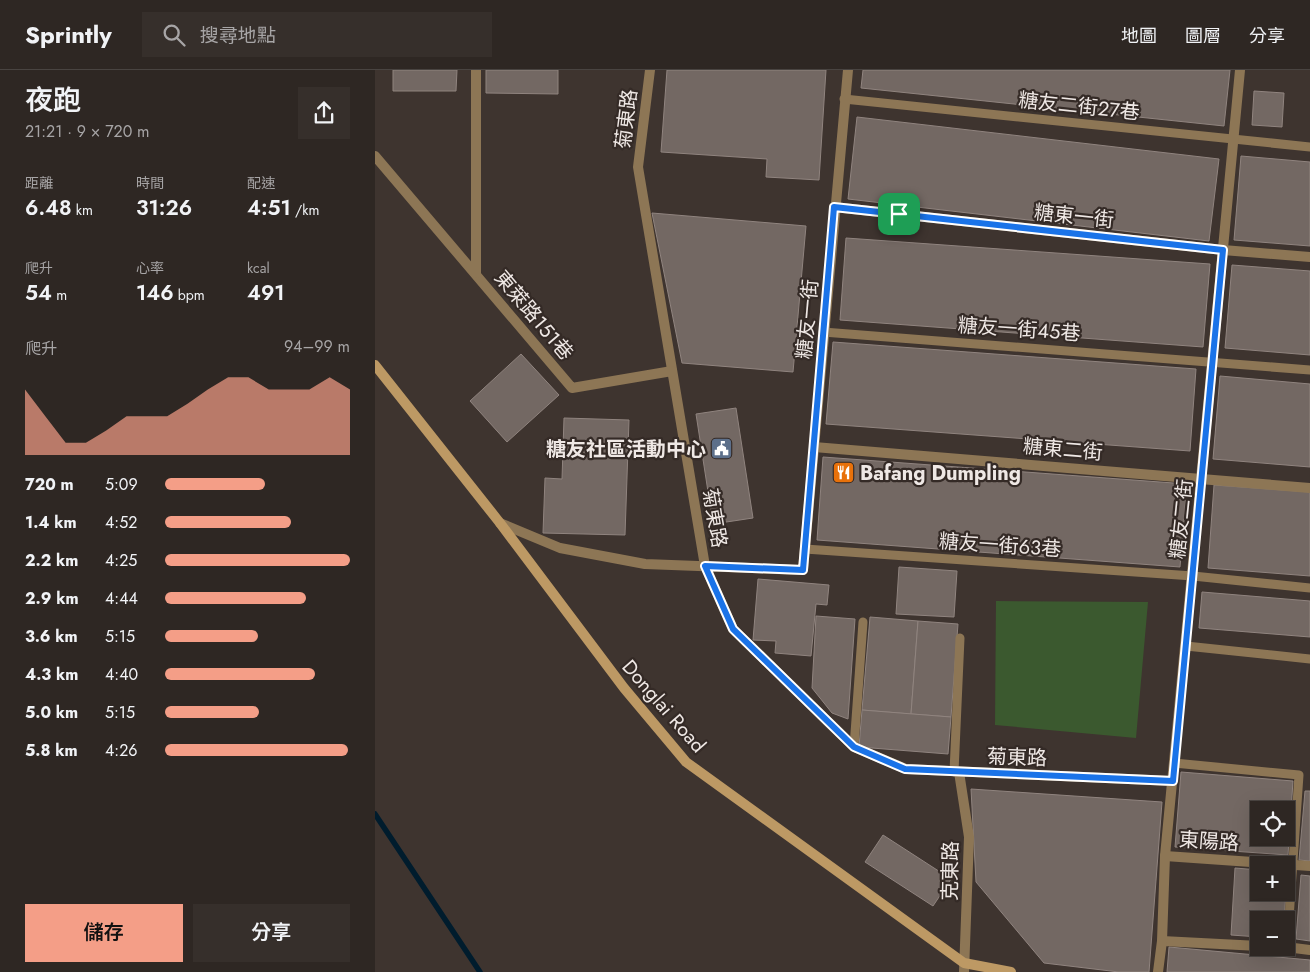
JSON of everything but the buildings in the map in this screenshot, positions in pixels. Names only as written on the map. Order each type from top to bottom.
[{"type":"street","name":"東萊路151巷","points":[[476,70],[476,273],[572,388],[672,371]]},
{"type":"street","name":"菊東路","points":[[650,70],[638,168],[705,566],[733,629],[854,747],[905,769],[1173,781]]},
{"type":"street","name":"糖友一街","points":[[705,566],[803,570],[834,207],[848,70]]},
{"type":"street","name":"糖友二街","points":[[1158,972],[1162,941],[1165,856],[1203,478],[1240,70]]},
{"type":"street","points":[[375,156],[476,273]]},
{"type":"street","name":"糖東一街","points":[[834,207],[1223,250],[1310,257]]},
{"type":"street","name":"Donglai Road","points":[[375,365],[500,522],[624,688],[686,762],[964,968],[1011,972]]},
{"type":"street","name":"糖東二街","points":[[814,446],[1310,488]]},
{"type":"street","points":[[500,522],[560,548],[645,564],[705,566]]},
{"type":"street","name":"克東路","points":[[957,772],[969,837],[964,968]]},
{"type":"street","name":"東陽路","points":[[1165,856],[1250,861]]},
{"type":"street","name":"東陽路","points":[[1295,864],[1310,866]]},
{"type":"street","points":[[1162,941],[1250,946]]},
{"type":"street","points":[[1295,948],[1310,950]]},
{"type":"lane","name":"糖友二街27巷","points":[[845,99],[1310,147]]},
{"type":"lane","name":"糖友一街45巷","points":[[823,332],[1213,360],[1310,370]]},
{"type":"lane","name":"糖友一街63巷","points":[[805,548],[1193,576],[1310,588]]},
{"type":"lane","points":[[854,747],[863,622]]},
{"type":"lane","points":[[957,772],[960,638]]},
{"type":"lane","points":[[1186,646],[1310,659]]},
{"type":"lane","points":[[1174,763],[1299,775],[1292,856]]},
{"type":"green space","points":[[996,601],[1148,602],[1136,738],[995,725]]},
{"type":"waterway","points":[[375,814],[480,972]]},
{"type":"place","name":"糖友社區活動中心","points":[[722,449]]},
{"type":"place","name":"Bafang Dumpling","points":[[844,473]]},
{"type":"route","points":[[834,207],[899,214],[1223,250],[1173,781],[905,769],[854,747],[733,629],[705,566],[803,570],[834,207]]}]
